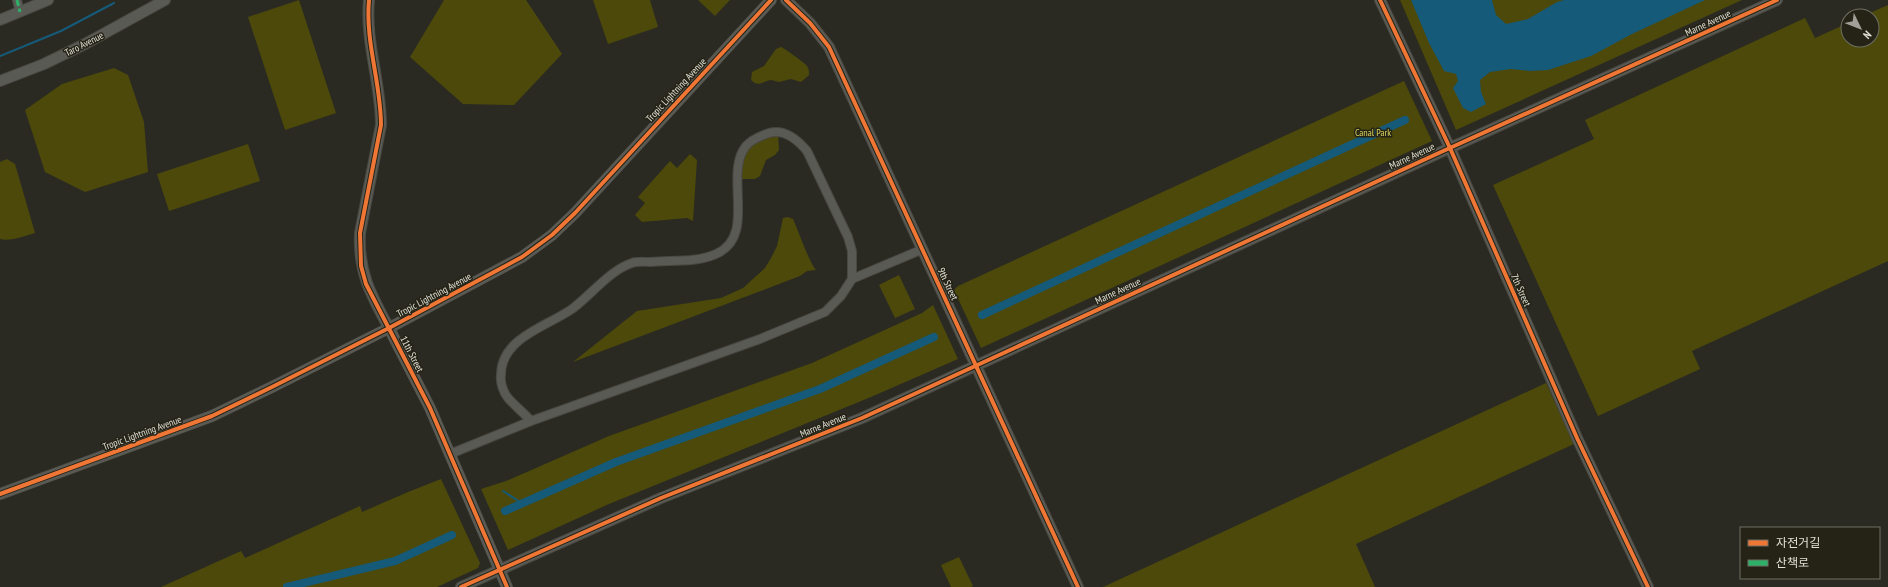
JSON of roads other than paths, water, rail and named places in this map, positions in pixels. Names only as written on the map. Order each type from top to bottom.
[{"type":"main road","name":"Tropic Lightning Avenue","points":[[0,494],[212,416],[389,328],[522,257],[552,235],[771,0]]},
{"type":"main road","name":"11th Street","points":[[389,328],[430,408],[507,587]]},
{"type":"street","points":[[17,0],[20,12]]},
{"type":"street","points":[[0,20],[48,0]]},
{"type":"street","name":"Taro Avenue","points":[[0,81],[44,64],[85,44],[165,0]]},
{"type":"street","name":"11th Street","points":[[369,0],[369,30],[381,109],[381,125],[360,233],[359,248],[361,266],[366,284],[389,328]]},
{"type":"street","name":"9th Street","points":[[786,0],[810,23],[829,47],[1078,587]]},
{"type":"street","name":"7th Street","points":[[1380,0],[1450,148],[1578,438],[1648,587]]},
{"type":"street","name":"Marne Avenue","points":[[461,587],[661,498],[862,418],[1450,148],[1777,0]]},
{"type":"street","points":[[450,454],[531,421],[760,339],[825,312],[841,296],[852,279],[852,251],[848,237],[808,151],[798,140],[788,134],[778,132],[768,133],[758,137],[748,144],[740,155],[738,179],[738,223],[734,234],[726,247],[717,254],[702,259],[634,262],[622,267],[588,297],[560,318],[512,345],[501,365],[500,381],[507,396],[531,421]]},
{"type":"street","points":[[852,279],[923,249]]},
{"type":"water","points":[[1411,0],[1492,0],[1496,15],[1506,24],[1528,19],[1557,2],[1564,0],[1705,0],[1632,34],[1591,56],[1548,70],[1530,71],[1511,69],[1490,72],[1480,80],[1481,92],[1486,104],[1471,112],[1463,108],[1453,88],[1458,81],[1456,74],[1444,71],[1429,43]]},
{"type":"waterway","points":[[0,56],[61,31],[114,3]]},
{"type":"waterway","points":[[982,315],[1405,120]]},
{"type":"waterway","points":[[505,511],[616,462],[820,389],[934,337]]},
{"type":"waterway","points":[[503,491],[523,504]]},
{"type":"waterway","points":[[287,587],[395,561],[452,535]]},
{"type":"park label","name":"Canal Park","points":[[1373,132]]}]
